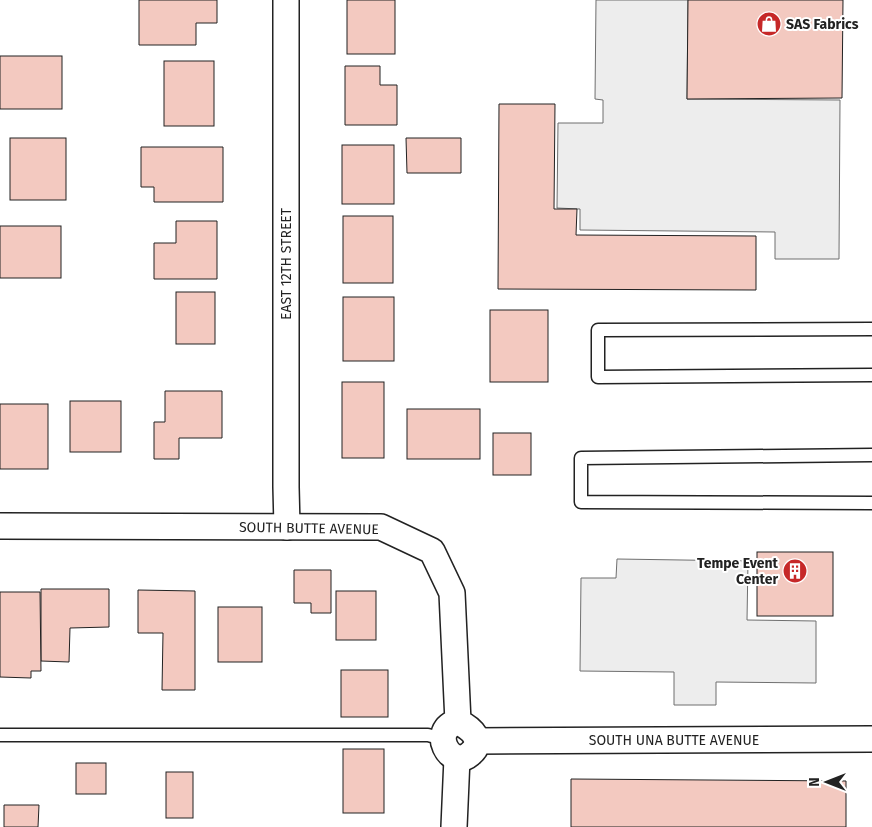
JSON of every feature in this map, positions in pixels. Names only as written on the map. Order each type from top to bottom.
[{"type":"street","name":"EAST 12TH STREET","points":[[286,0],[287,527]]},
{"type":"street","name":"SOUTH BUTTE AVENUE","points":[[0,526],[381,527],[432,551],[452,593],[454,827]]},
{"type":"street","name":"SOUTH UNA BUTTE AVENUE","points":[[453,735],[466,757],[472,752],[476,741],[872,739]]},
{"type":"lane","points":[[872,329],[598,330],[598,377],[872,375]]},
{"type":"lane","points":[[872,455],[581,458],[581,502],[872,503]]},
{"type":"lane","points":[[0,734],[453,735]]},
{"type":"shaded area","points":[[596,0],[688,0],[687,99],[840,100],[839,259],[775,259],[775,232],[580,230],[580,209],[557,208],[558,123],[603,123],[603,100],[595,99]]},
{"type":"shaded area","points":[[617,559],[748,561],[747,620],[816,621],[816,683],[716,682],[716,705],[674,705],[674,672],[580,671],[581,578],[616,578]]},
{"type":"building","points":[[139,0],[217,0],[217,23],[196,23],[196,45],[139,45]]},
{"type":"building","points":[[347,0],[395,0],[395,54],[347,54]]},
{"type":"building","points":[[688,0],[843,0],[842,98],[687,99]]},
{"type":"building","points":[[0,56],[62,56],[62,109],[0,109]]},
{"type":"building","points":[[164,61],[214,61],[214,126],[164,126]]},
{"type":"building","points":[[345,66],[380,66],[380,85],[397,85],[397,125],[345,125]]},
{"type":"building","points":[[499,104],[555,104],[554,209],[577,209],[576,235],[756,236],[756,290],[498,289]]},
{"type":"building","points":[[10,138],[66,138],[66,200],[10,200]]},
{"type":"building","points":[[406,138],[461,138],[461,173],[407,173]]},
{"type":"building","points":[[342,145],[394,145],[394,204],[342,204]]},
{"type":"building","points":[[141,147],[223,147],[223,202],[154,202],[154,187],[141,187]]},
{"type":"building","points":[[343,216],[393,216],[393,283],[343,283]]},
{"type":"building","points":[[176,221],[217,221],[217,279],[154,279],[154,243],[176,243]]},
{"type":"building","points":[[0,226],[61,226],[61,278],[0,278]]},
{"type":"building","points":[[176,292],[215,292],[215,344],[176,344]]},
{"type":"building","points":[[343,297],[394,297],[394,361],[343,361]]},
{"type":"building","points":[[490,310],[548,310],[548,382],[490,382]]},
{"type":"building","points":[[342,382],[384,382],[384,458],[342,458]]},
{"type":"building","points":[[165,391],[222,391],[222,438],[179,438],[179,459],[154,459],[154,422],[165,422]]},
{"type":"building","points":[[70,401],[121,401],[121,452],[70,452]]},
{"type":"building","points":[[0,404],[48,404],[48,469],[0,469]]},
{"type":"building","points":[[407,409],[480,409],[480,459],[407,459]]},
{"type":"building","points":[[493,433],[531,433],[531,475],[493,475]]},
{"type":"building","name":"Tempe Event Center","points":[[757,552],[833,552],[833,616],[757,616]]},
{"type":"building","points":[[294,570],[331,570],[331,613],[311,613],[311,603],[294,603]]},
{"type":"building","points":[[41,589],[109,589],[109,627],[70,628],[69,662],[41,661]]},
{"type":"building","points":[[138,590],[195,591],[195,690],[162,690],[163,633],[138,633]]},
{"type":"building","points":[[336,591],[376,591],[376,640],[336,640]]},
{"type":"building","points":[[0,592],[40,592],[41,671],[31,671],[31,678],[0,677]]},
{"type":"building","points":[[218,607],[262,607],[262,662],[218,662]]},
{"type":"building","points":[[341,670],[388,670],[388,717],[341,717]]},
{"type":"building","points":[[343,749],[384,749],[384,813],[343,813]]},
{"type":"building","points":[[76,763],[106,763],[106,794],[76,794]]},
{"type":"building","points":[[166,772],[193,772],[193,818],[166,818]]},
{"type":"building","points":[[571,779],[846,781],[846,827],[571,827]]},
{"type":"building","points":[[4,805],[39,805],[38,827],[4,827]]},
{"type":"place","name":"SAS Fabrics","points":[[769,24]]},
{"type":"place","name":"Tempe Event Center","points":[[795,571]]}]
